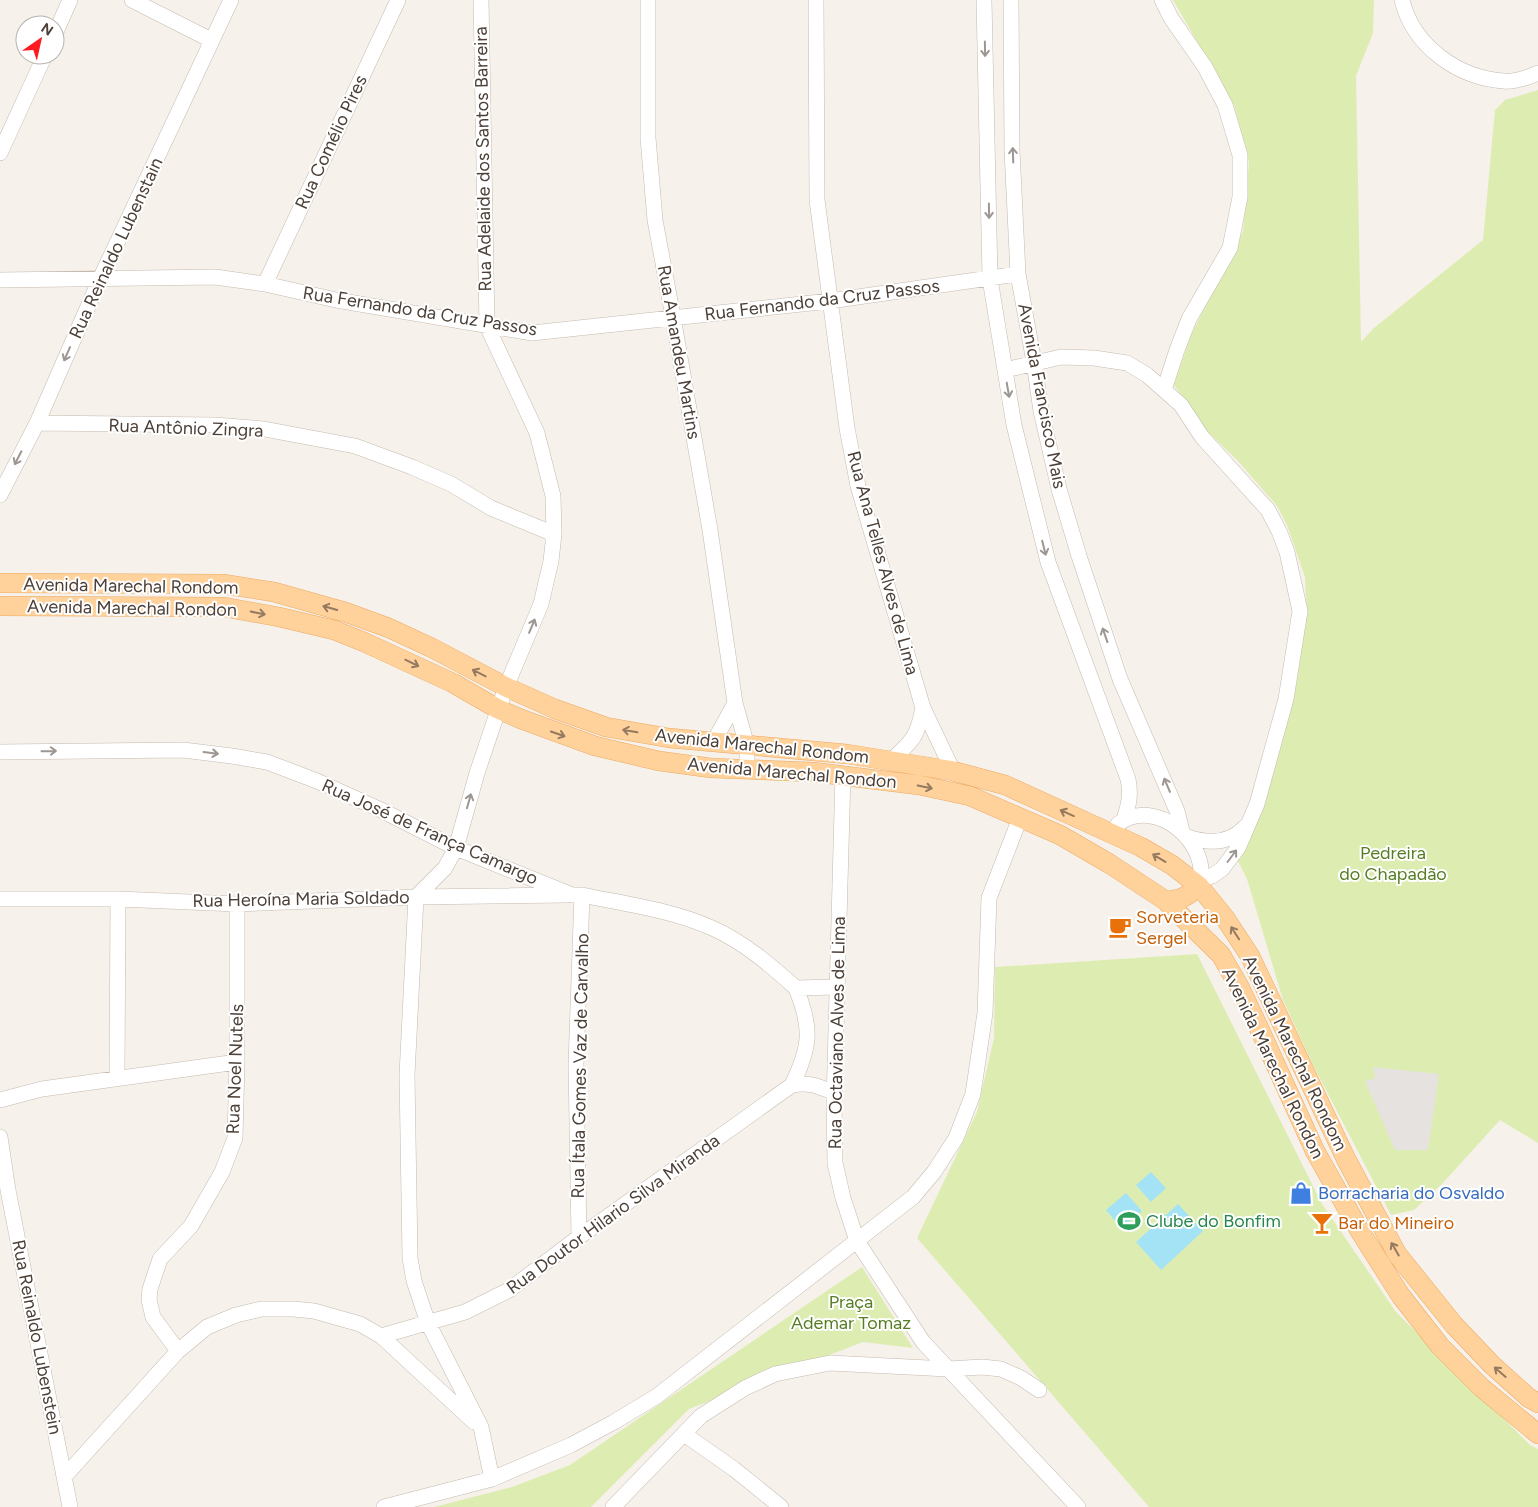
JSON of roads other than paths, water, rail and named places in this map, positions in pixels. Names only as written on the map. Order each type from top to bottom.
[{"type":"main road","name":"Avenida Marechal Rondom","points":[[0,583],[223,584],[274,592],[345,612],[388,628],[555,710],[606,727],[669,738],[713,743],[847,754],[953,771],[1005,786],[1118,826],[1156,856],[1200,882],[1250,956],[1346,1159],[1397,1254],[1454,1325],[1492,1365],[1529,1398],[1538,1403]]},
{"type":"main road","name":"Avenida Marechal Rondon","points":[[0,606],[224,607],[279,617],[334,630],[364,642],[453,684],[498,709],[554,732],[595,746],[659,761],[711,768],[843,774],[919,785],[970,796],[1060,835],[1110,864],[1166,901],[1221,956],[1240,988],[1315,1151],[1360,1233],[1401,1296],[1440,1346],[1475,1381],[1538,1434]]},
{"type":"main road","points":[[1110,864],[1108,848],[1118,826]]},
{"type":"main road","points":[[1166,901],[1178,900],[1189,896],[1200,882]]},
{"type":"street","points":[[63,15],[70,0]]},
{"type":"street","points":[[132,0],[211,40]]},
{"type":"street","name":"Rua Reinaldo Lubenstain","points":[[0,495],[37,423],[101,278],[231,0]]},
{"type":"street","name":"Rua Comélio Pires","points":[[265,284],[398,0]]},
{"type":"street","name":"Rua Adelaide dos Santos Barreira","points":[[416,897],[445,868],[456,848],[498,709],[541,604],[551,561],[554,534],[553,496],[537,433],[487,326],[481,0]]},
{"type":"street","name":"Rua Amandeu Martins","points":[[648,0],[648,138],[654,210],[710,530],[735,703],[748,746],[747,769]]},
{"type":"street","name":"Rua Ana Telles Alves de Lima","points":[[816,0],[817,200],[847,428],[858,486],[922,708],[953,771]]},
{"type":"street","name":"Avenida Francisco Mais","points":[[984,0],[990,279],[1014,425],[1048,562],[1128,779],[1130,803],[1118,826]]},
{"type":"street","name":"Avenida Francisco Mais","points":[[1011,0],[1012,150],[1018,274],[1041,411],[1059,489],[1120,679],[1177,810],[1185,834],[1200,862],[1200,882]]},
{"type":"street","points":[[1162,0],[1205,66],[1226,105],[1240,155],[1240,197],[1230,248],[1189,318],[1164,390]]},
{"type":"street","points":[[1402,0],[1405,12],[1420,38],[1448,64],[1474,76],[1506,82],[1538,73]]},
{"type":"street","points":[[0,153],[40,65]]},
{"type":"street","name":"Rua Fernando da Cruz Passos","points":[[0,280],[214,277],[265,284],[336,300],[532,333],[830,301],[1018,274]]},
{"type":"street","points":[[1005,370],[1060,357],[1094,358],[1127,362],[1147,375],[1181,405],[1202,438],[1268,510],[1285,545],[1294,578],[1300,612],[1286,699],[1257,804],[1238,848],[1222,869],[1200,882]]},
{"type":"street","name":"Rua Antônio Zingra","points":[[37,423],[215,425],[264,430],[355,446],[451,484],[491,508],[554,534]]},
{"type":"street","points":[[713,743],[735,703]]},
{"type":"street","name":"Rua Ana Telles Alves de Lima","points":[[891,761],[911,742],[919,729],[922,708]]},
{"type":"street","name":"Rua José de França Camargo","points":[[0,752],[183,750],[267,762],[325,784],[456,848],[577,895],[677,916],[712,928],[746,946],[796,988]]},
{"type":"street","name":"Rua Octaviano Alves de Lima","points":[[843,774],[835,1093],[835,1163],[843,1198],[857,1241],[923,1342],[1078,1507]]},
{"type":"street","points":[[1118,826],[1137,815],[1153,817],[1166,821],[1185,834],[1199,840],[1214,842],[1229,840],[1242,831],[1250,822]]},
{"type":"street","points":[[384,1507],[492,1479],[571,1445],[614,1422],[657,1396],[913,1197],[934,1172],[956,1138],[973,1094],[985,1012],[989,898],[1020,818]]},
{"type":"street","name":"Rua Heroína Maria Soldado","points":[[0,899],[118,899],[237,904],[416,897],[577,895]]},
{"type":"street","name":"Rua Ítala Gomes Vaz de Carvalho","points":[[577,895],[576,1064],[579,1237]]},
{"type":"street","points":[[416,897],[407,1075],[410,1258],[414,1280],[428,1323],[481,1428],[492,1479]]},
{"type":"street","points":[[117,1077],[118,899]]},
{"type":"street","name":"Rua Noel Nutels","points":[[178,1351],[153,1317],[149,1300],[150,1288],[160,1259],[191,1226],[222,1172],[235,1138],[237,904]]},
{"type":"street","points":[[792,1085],[807,1050],[808,1031],[805,1010],[796,988],[838,987]]},
{"type":"street","points":[[0,1100],[42,1089],[117,1077],[237,1062]]},
{"type":"street","points":[[792,1085],[805,1083],[817,1085],[835,1093]]},
{"type":"street","name":"Rua Doutor Hilario Silva Miranda","points":[[381,1336],[465,1312],[509,1290],[579,1237],[792,1085]]},
{"type":"street","name":"Rua Reinaldo Lubenstein","points":[[0,1138],[8,1190],[70,1507]]},
{"type":"street","points":[[64,1476],[178,1351],[207,1327],[236,1315],[260,1309],[314,1311],[360,1324],[381,1336],[481,1428]]},
{"type":"street","points":[[613,1507],[701,1416],[745,1388],[775,1374],[830,1363],[948,1369],[982,1367],[1001,1369],[1021,1378],[1039,1390]]},
{"type":"street","points":[[684,1434],[734,1469],[781,1507]]},
{"type":"water","points":[[1151,1172],[1166,1188],[1151,1202],[1136,1185]]},
{"type":"water","points":[[1126,1193],[1142,1211],[1121,1228],[1106,1210]]},
{"type":"water","points":[[1178,1204],[1203,1231],[1161,1270],[1136,1242]]},
{"type":"place","name":"Sorveteria Sergel","points":[[1120,927]]},
{"type":"place","name":"Borracharia do Osvaldo","points":[[1301,1193]]},
{"type":"place","name":"Clube do Bonfim","points":[[1129,1221]]},
{"type":"place","name":"Bar do Mineiro","points":[[1322,1223]]},
{"type":"park label","name":"Pedreira do Chapadão","points":[[1393,863]]},
{"type":"park label","name":"Praça Ademar Tomaz","points":[[851,1312]]}]
